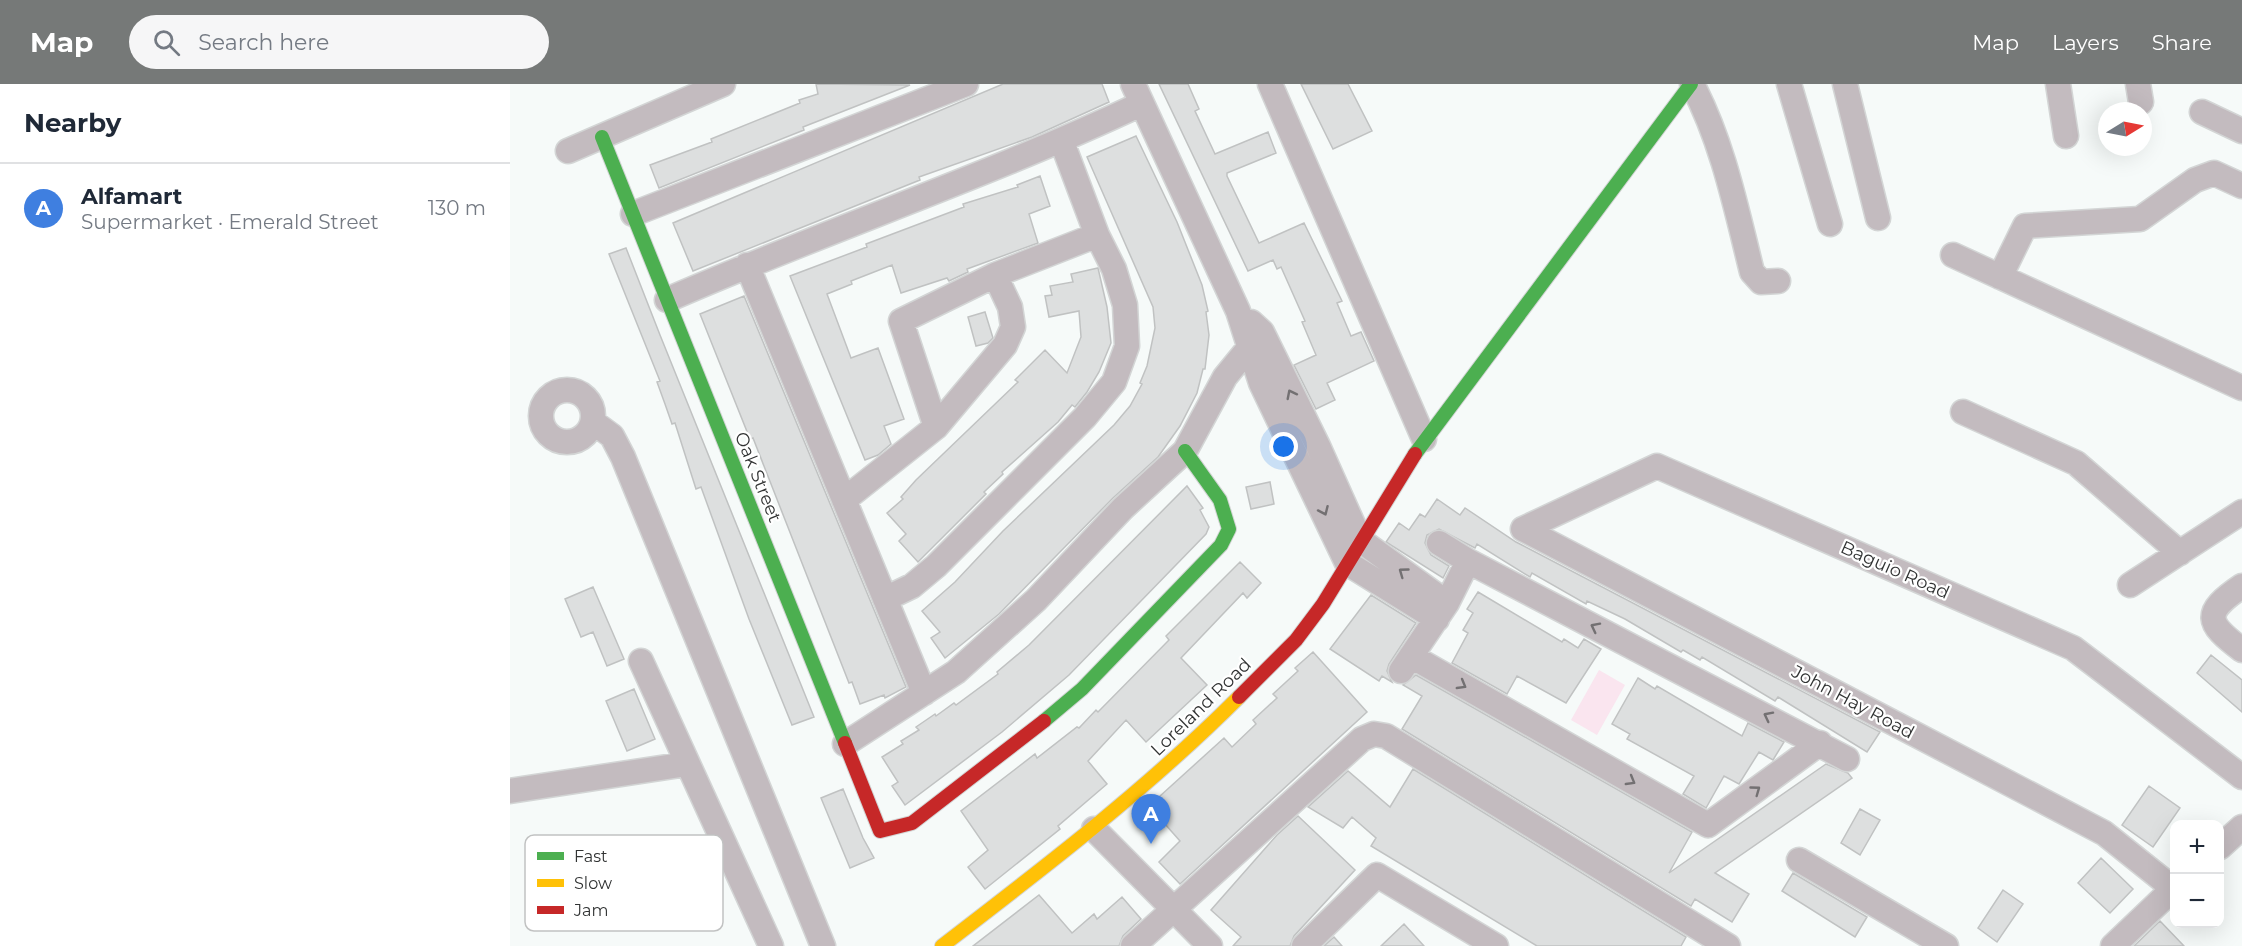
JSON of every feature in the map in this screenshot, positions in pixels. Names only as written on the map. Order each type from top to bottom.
[{"type":"street","points":[[568,152],[723,84]]},
{"type":"street","points":[[633,214],[966,84]]},
{"type":"street","points":[[1270,84],[1424,439]]},
{"type":"street","points":[[1691,84],[1708,115],[1722,154],[1752,272],[1761,282],[1778,281]]},
{"type":"street","name":"Loreland Road","points":[[949,944],[1094,829],[1205,731],[1296,640],[1323,604],[1360,540],[1424,439],[1691,84]]},
{"type":"street","points":[[1789,84],[1830,224]]},
{"type":"street","points":[[1845,84],[1878,218]]},
{"type":"street","points":[[2058,84],[2066,136]]},
{"type":"street","points":[[667,300],[747,265],[1062,142],[1137,94],[1238,311],[1318,446],[1360,540],[1442,611]]},
{"type":"street","points":[[2202,112],[2242,131]]},
{"type":"street","name":"Oak Street","points":[[602,137],[880,831],[912,823],[1014,747],[1082,689],[1221,545],[1229,529],[1220,500],[1185,451]]},
{"type":"street","points":[[885,599],[912,586],[936,566],[1085,417],[1114,382],[1127,346],[1125,305],[1114,269],[1097,235],[1062,142]]},
{"type":"street","points":[[2000,277],[2025,226],[2140,219],[2195,180],[2214,173],[2242,186]]},
{"type":"street","points":[[936,427],[901,321],[995,275],[1097,235]]},
{"type":"street","points":[[1953,255],[2240,385]]},
{"type":"street","points":[[747,265],[924,693]]},
{"type":"street","points":[[844,500],[936,427],[1005,345],[1014,327],[1010,307],[995,275]]},
{"type":"street","points":[[845,744],[956,672],[1036,600],[1123,508],[1185,451],[1225,377],[1256,339]]},
{"type":"street","points":[[1256,339],[1261,383],[1300,459],[1347,563],[1442,611]]},
{"type":"street","points":[[1963,412],[2076,463],[2180,553]]},
{"type":"street","points":[[593,422],[612,436],[623,458],[823,946]]},
{"type":"street","name":"Baguio Road","points":[[1523,529],[1657,466],[2073,648],[2242,777]]},
{"type":"street","points":[[2130,585],[2242,512]]},
{"type":"street","name":"John Hay Road","points":[[1523,529],[2104,832],[2170,886]]},
{"type":"street","points":[[1438,543],[1468,561],[1847,759]]},
{"type":"street","points":[[1468,561],[1442,611],[1406,663],[1708,825],[1820,743]]},
{"type":"street","points":[[2242,586],[2214,609],[2212,617],[2215,627],[2242,650]]},
{"type":"street","points":[[641,661],[720,835]]},
{"type":"street","points":[[1133,946],[1175,911],[1362,739],[1374,734],[1386,736],[1728,946]]},
{"type":"street","points":[[510,790],[687,764]]},
{"type":"street","points":[[2224,843],[2242,827]]},
{"type":"street","points":[[1094,829],[1210,946]]},
{"type":"street","points":[[723,842],[771,946]]},
{"type":"street","points":[[1798,860],[1946,946]]},
{"type":"street","points":[[1304,946],[1377,875],[1465,939],[1497,946]]},
{"type":"street","points":[[2113,946],[2170,893]]},
{"type":"shaded area","points":[[1599,670],[1625,685],[1597,735],[1571,720]]},
{"type":"building","points":[[816,84],[910,85],[659,188],[650,165],[712,142],[711,139],[800,103],[799,100],[818,94]]},
{"type":"building","points":[[1003,84],[1102,84],[1109,102],[1032,137],[919,177],[920,180],[693,271],[673,223]]},
{"type":"building","points":[[1159,84],[1188,84],[1199,109],[1195,111],[1215,154],[1268,132],[1276,153],[1227,173],[1227,176],[1259,243],[1304,223],[1342,301],[1337,303],[1351,336],[1361,332],[1374,361],[1327,383],[1335,400],[1316,409],[1294,365],[1316,355],[1302,322],[1305,321],[1281,267],[1277,269],[1273,260],[1248,271]]},
{"type":"building","points":[[1301,84],[1348,84],[1372,131],[1333,149]]},
{"type":"building","points":[[1136,136],[1177,222],[1202,285],[1208,311],[1206,312],[1209,335],[1205,369],[1203,369],[1197,393],[1180,426],[1158,457],[1113,498],[999,614],[945,658],[931,638],[940,632],[922,611],[955,582],[1003,531],[1114,425],[1130,406],[1142,384],[1140,383],[1147,366],[1155,328],[1153,307],[1087,157]]},
{"type":"building","points":[[1040,176],[1050,206],[1029,214],[1038,243],[967,269],[968,272],[949,281],[947,278],[901,293],[892,265],[851,281],[852,284],[827,294],[851,358],[878,348],[904,419],[884,426],[891,444],[878,455],[865,460],[790,276],[964,207],[963,204],[1018,187],[1017,185]]},
{"type":"building","points":[[626,248],[814,717],[792,725],[749,619],[701,487],[696,489],[675,423],[672,424],[657,382],[660,381],[609,254]]},
{"type":"building","points":[[1098,268],[1107,307],[1111,343],[1099,372],[1087,392],[1075,407],[1072,405],[1058,422],[1002,472],[1003,474],[984,492],[986,494],[918,562],[899,541],[906,534],[887,513],[903,499],[901,497],[916,480],[1018,382],[1015,380],[1045,350],[1067,373],[1081,337],[1079,311],[1049,317],[1045,296],[1052,295],[1050,286],[1073,282],[1071,274]]},
{"type":"building","points":[[744,296],[906,687],[885,698],[884,695],[860,704],[852,682],[849,683],[753,438],[750,439],[700,314]]},
{"type":"building","points":[[985,312],[993,338],[988,343],[976,346],[968,317]]},
{"type":"building","points":[[1270,482],[1274,504],[1251,509],[1246,487]]},
{"type":"building","points":[[1187,486],[1203,508],[1200,510],[1209,527],[1206,534],[1069,675],[1002,732],[905,805],[892,786],[898,782],[882,757],[903,744],[901,741],[919,730],[916,727],[954,703],[956,705],[998,674],[997,672],[1029,645]]},
{"type":"building","points":[[1437,499],[1460,515],[1465,508],[1516,542],[1880,732],[1867,752],[1778,697],[1775,701],[1702,657],[1700,660],[1683,650],[1681,652],[1625,619],[1587,601],[1586,604],[1532,573],[1530,577],[1477,544],[1475,548],[1439,529],[1427,535],[1425,543],[1431,555],[1449,566],[1443,578],[1386,542],[1399,523],[1409,530],[1420,514],[1425,517]]},
{"type":"building","points":[[1240,562],[1261,583],[1247,598],[1243,593],[1181,658],[1207,685],[1146,742],[1126,720],[1088,761],[1107,784],[1058,826],[1060,829],[985,889],[968,867],[988,850],[961,811],[1035,754],[1037,758],[1077,727],[1079,728],[1096,710],[1098,712],[1169,640],[1166,636]]},
{"type":"building","points":[[593,587],[624,659],[607,666],[593,632],[581,637],[565,599]]},
{"type":"building","points":[[1478,592],[1562,642],[1564,639],[1578,648],[1584,639],[1601,649],[1566,703],[1517,676],[1507,694],[1452,663],[1468,633],[1463,630],[1473,613],[1467,609]]},
{"type":"building","points":[[1371,595],[1416,623],[1389,664],[1387,671],[1392,682],[1382,676],[1379,681],[1330,649]]},
{"type":"building","points":[[1313,652],[1367,712],[1180,884],[1159,862],[1180,841],[1149,806],[1224,738],[1232,747],[1256,724],[1253,720],[1277,698],[1273,694],[1298,671],[1295,668]]},
{"type":"building","points":[[2211,655],[2242,680],[2242,712],[2197,673]]},
{"type":"building","points":[[1416,675],[1692,832],[1669,873],[1826,764],[1848,773],[1852,778],[1715,873],[1749,894],[1732,922],[1695,899],[1691,906],[1402,729],[1422,696],[1403,685]]},
{"type":"building","points":[[1638,678],[1655,689],[1657,686],[1742,736],[1748,723],[1784,742],[1773,760],[1759,752],[1739,784],[1724,776],[1706,808],[1683,794],[1694,776],[1627,739],[1630,734],[1612,724]]},
{"type":"building","points":[[634,689],[655,739],[627,751],[606,701]]},
{"type":"building","points":[[1413,769],[1686,937],[1681,946],[1537,946],[1371,846],[1376,838],[1352,817],[1343,828],[1308,807],[1348,771],[1390,807]]},
{"type":"building","points":[[2149,786],[2180,808],[2153,847],[2122,825]]},
{"type":"building","points":[[843,789],[863,838],[874,858],[850,868],[821,798]]},
{"type":"building","points":[[1860,809],[1880,820],[1860,855],[1841,843]]},
{"type":"building","points":[[1298,816],[1355,870],[1294,936],[1290,946],[1233,946],[1241,937],[1211,910],[1277,835]]},
{"type":"building","points":[[2101,858],[2133,889],[2110,913],[2078,883]]},
{"type":"building","points":[[1793,873],[1867,917],[1855,937],[1782,891]]},
{"type":"building","points":[[2003,890],[2023,904],[1997,942],[1978,928]]},
{"type":"building","points":[[1039,895],[1072,933],[1094,914],[1097,919],[1122,897],[1141,919],[1123,936],[1119,946],[973,946]]},
{"type":"building","points":[[2160,921],[2184,946],[2134,946]]},
{"type":"building","points":[[1404,924],[1424,946],[1381,946]]},
{"type":"building","points":[[1334,937],[1342,946],[1324,946]]},
{"type":"traffic: fast","points":[[1415,454],[1691,84]]},
{"type":"traffic: fast","points":[[602,137],[845,743]]},
{"type":"traffic: fast","points":[[1044,721],[1082,689],[1221,545],[1229,529],[1220,500],[1185,451]]},
{"type":"traffic: slow","points":[[942,946],[1057,857],[1132,795],[1239,697]]},
{"type":"traffic: jam","points":[[1239,697],[1296,640],[1323,604],[1415,454]]},
{"type":"traffic: jam","points":[[845,743],[880,831],[912,823],[1044,721]]},
{"type":"place","name":"Alfamart","points":[[1151,844]]}]
